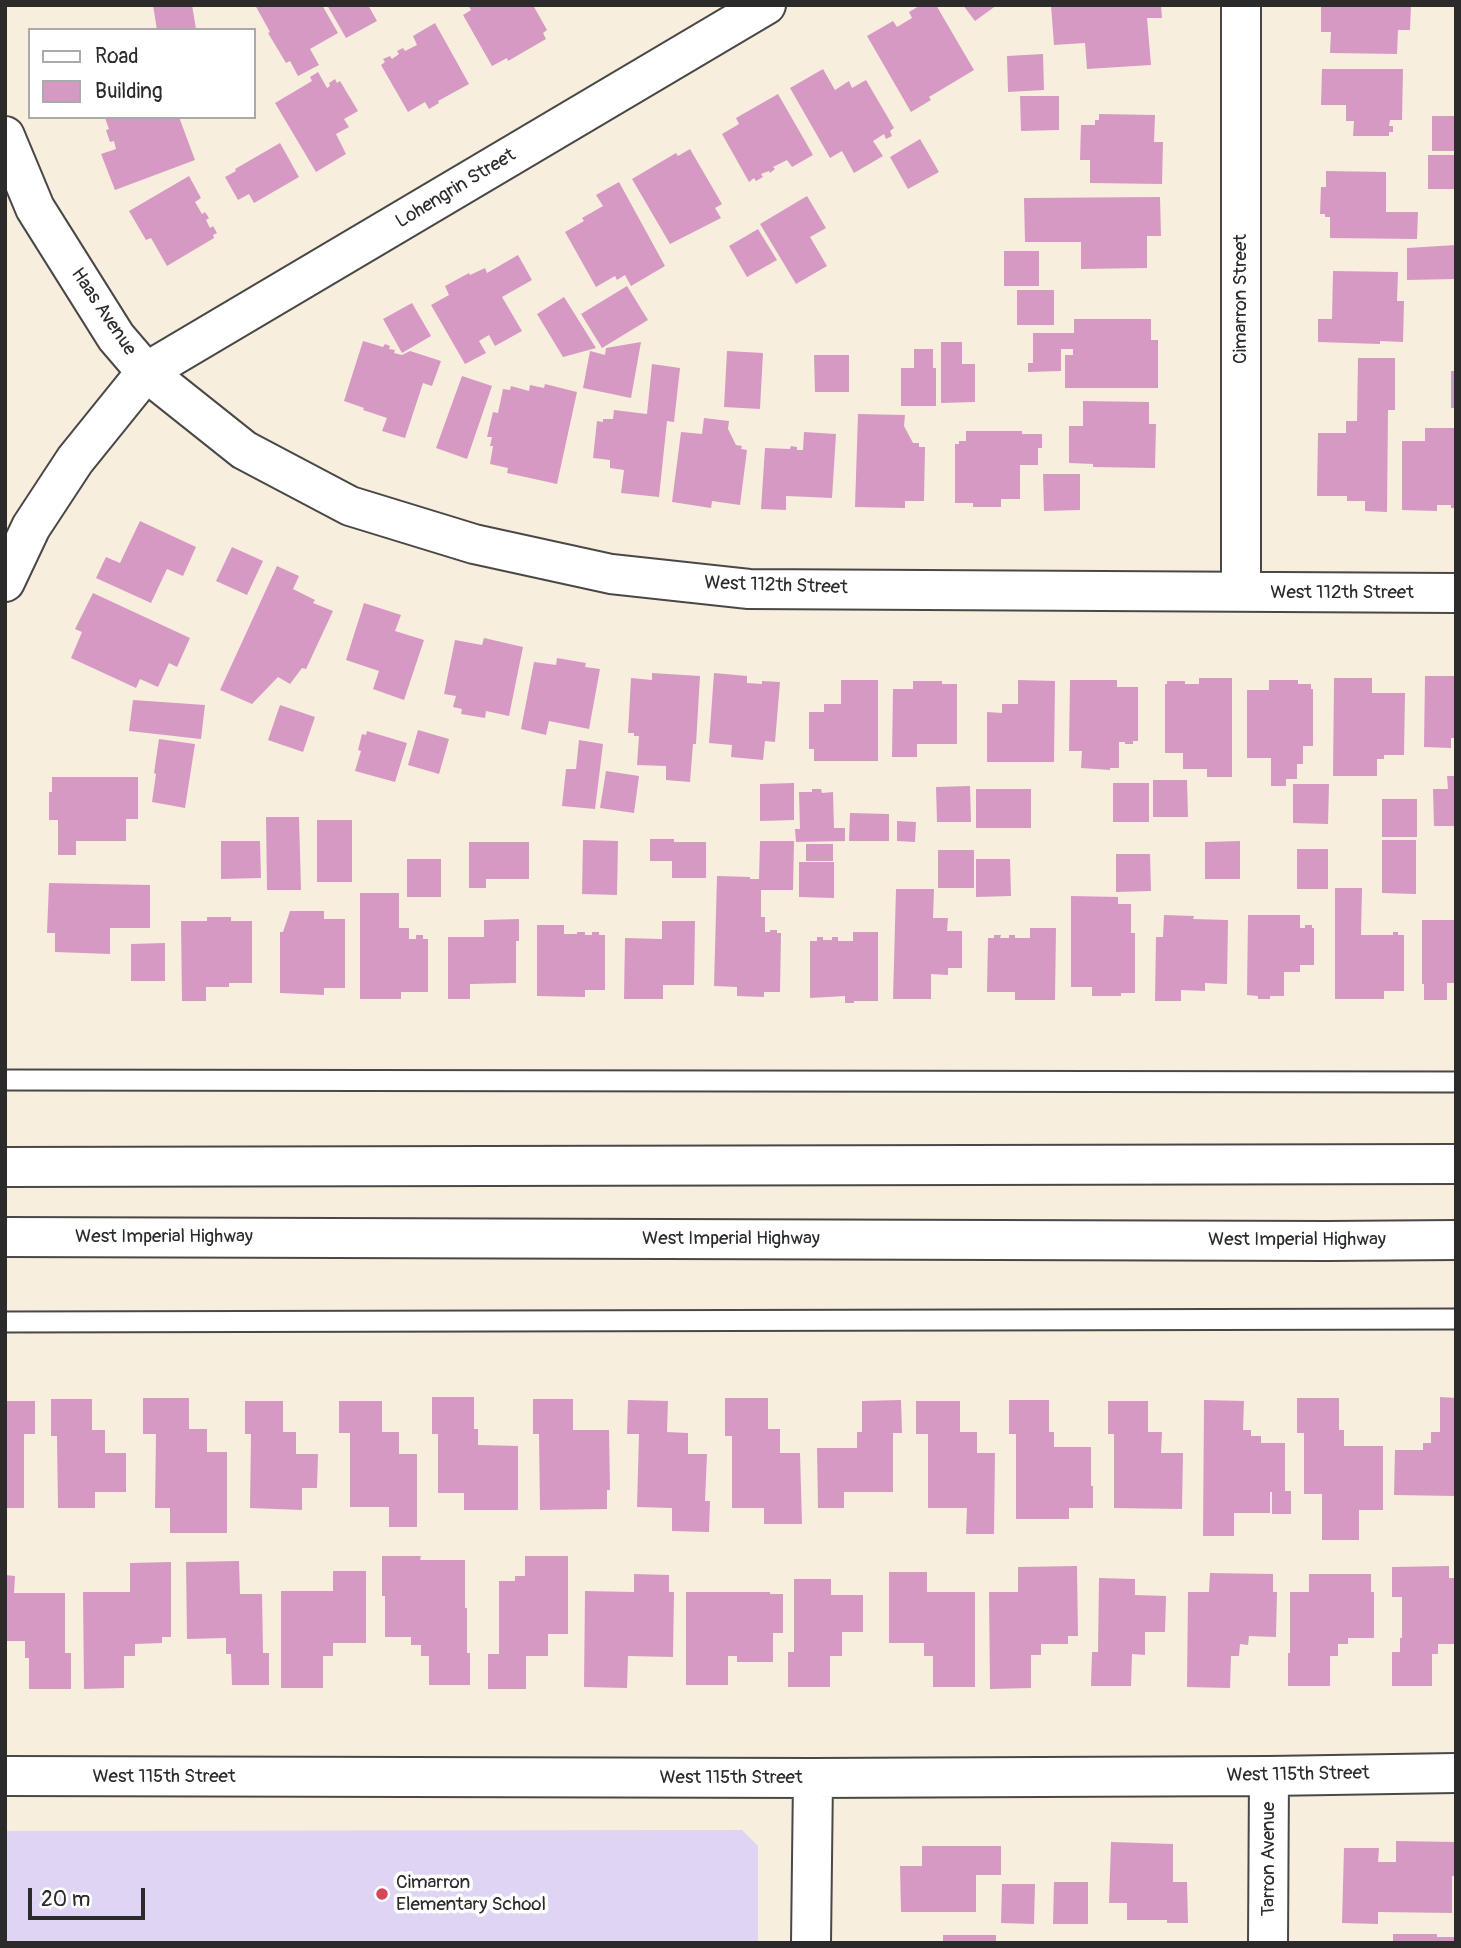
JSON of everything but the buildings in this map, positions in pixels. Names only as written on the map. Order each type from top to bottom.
[{"type":"street","name":"Lohengrin Street","points":[[146,372],[766,5]]},
{"type":"street","name":"Cimarron Street","points":[[1241,5],[1241,592]]},
{"type":"street","name":"Haas Avenue","points":[[5,136],[35,208],[116,337],[146,372],[75,460],[31,527],[5,582]]},
{"type":"street","name":"West 112th Street","points":[[146,372],[244,450],[349,506],[474,544],[611,574],[749,589],[1456,593]]},
{"type":"street","points":[[5,1167],[1456,1164]]},
{"type":"street","name":"West Imperial Highway","points":[[5,1237],[1456,1240]]},
{"type":"street","name":"West 115th Street","points":[[5,1776],[813,1779],[1456,1773]]},
{"type":"street","name":"Tarron Avenue","points":[[1269,1776],[1269,1943]]},
{"type":"street","points":[[811,1943],[813,1779]]},
{"type":"lane","points":[[5,1080],[1456,1082]]},
{"type":"lane","points":[[5,1322],[1456,1319]]},
{"type":"shaded area","name":"Cimarron Elementary School","points":[[742,1830],[758,1846],[758,1943],[5,1943],[5,1831]]},
{"type":"place","name":"Cimarron Elementary School","points":[[382,1894]]}]
